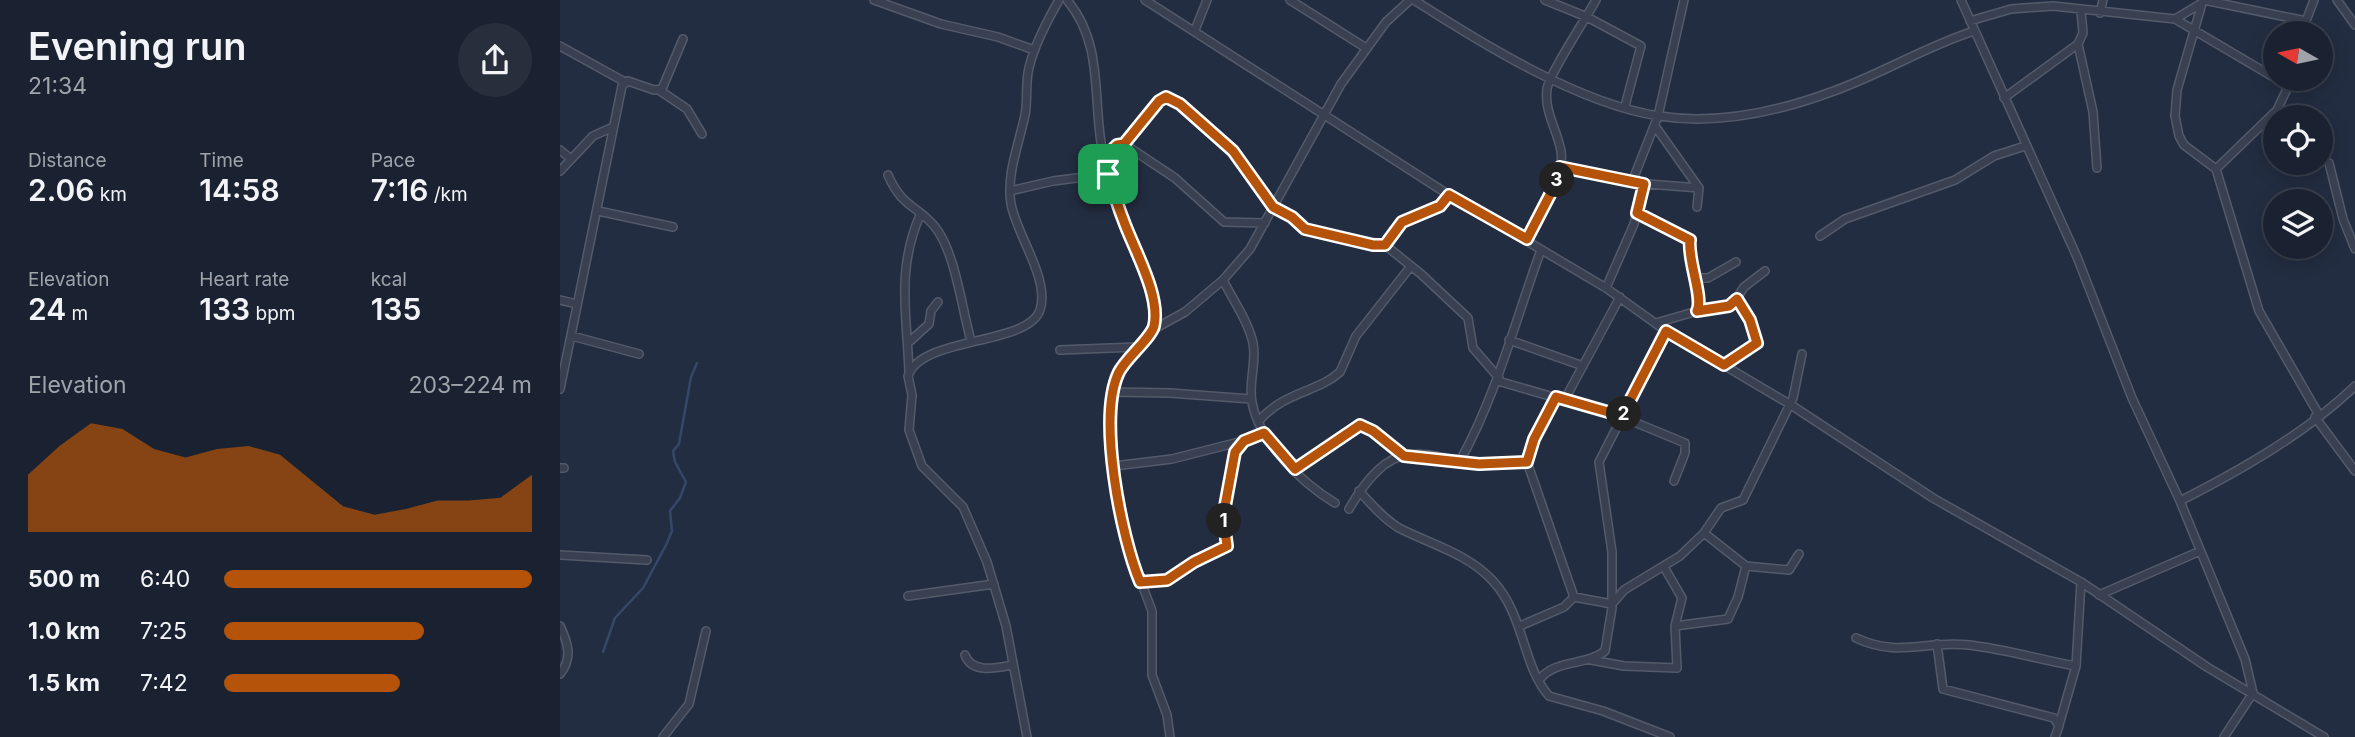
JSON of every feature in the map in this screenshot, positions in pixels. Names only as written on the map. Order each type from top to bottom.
[{"type":"street","points":[[874,0],[941,24],[998,37],[1034,50]]},
{"type":"street","points":[[909,372],[924,360],[971,341],[1026,328],[1040,310],[1040,278],[1021,237],[1010,191],[1025,114],[1028,70],[1034,50],[1059,0]]},
{"type":"street","points":[[1067,0],[1084,29],[1094,55],[1104,158],[1148,283],[1154,329]]},
{"type":"street","points":[[1145,0],[1449,195],[1606,288],[1666,331],[1791,405],[1933,498],[2081,582],[2207,667],[2324,737]]},
{"type":"street","points":[[1195,30],[1207,0]]},
{"type":"street","points":[[1290,0],[1366,48]]},
{"type":"street","points":[[1170,737],[1167,715],[1152,675],[1152,611],[1128,547],[1114,466],[1110,411],[1112,392],[1119,372],[1136,347],[1154,329],[1185,312],[1223,280],[1250,249],[1324,114],[1386,22],[1412,0],[1476,40],[1550,79],[1658,116],[1749,116],[1880,74],[1933,47],[1974,32]]},
{"type":"street","points":[[1545,0],[1587,17],[1641,46],[1625,106]]},
{"type":"street","points":[[1527,239],[1556,183],[1560,167],[1561,151],[1547,113],[1550,79],[1597,0]]},
{"type":"street","points":[[1632,182],[1658,116],[1684,0]]},
{"type":"street","points":[[1961,0],[2077,257],[2132,398],[2180,501],[2198,552],[2245,659],[2253,693],[2224,737]]},
{"type":"street","points":[[2100,13],[2103,0]]},
{"type":"street","points":[[2175,19],[2203,1],[2306,21],[2314,0]]},
{"type":"street","points":[[2337,0],[2355,24]]},
{"type":"street","points":[[2203,1],[2177,90],[2175,116],[2184,145],[2216,169],[2259,311],[2317,416],[2355,471]]},
{"type":"street","points":[[1970,21],[2011,9],[2052,3],[2081,11],[2175,19],[2263,70]]},
{"type":"street","points":[[2004,98],[2078,44],[2083,33],[2081,11]]},
{"type":"street","points":[[659,90],[666,82],[683,39]]},
{"type":"street","points":[[2078,44],[2093,112],[2097,168]]},
{"type":"street","points":[[560,46],[616,74],[625,82],[659,90],[687,109],[702,134]]},
{"type":"street","points":[[560,388],[613,127],[625,82]]},
{"type":"street","points":[[2216,169],[2277,110],[2286,91]]},
{"type":"street","points":[[1124,144],[1159,101],[1166,97],[1174,99],[1233,151],[1273,207],[1292,217],[1305,229],[1373,245],[1385,245],[1411,266],[1468,318],[1473,348],[1499,379],[1622,416],[1685,443],[1685,453],[1674,481]]},
{"type":"street","points":[[1655,126],[1699,188],[1697,207]]},
{"type":"street","points":[[560,171],[593,136],[613,127]]},
{"type":"street","points":[[1104,158],[1117,145],[1124,144],[1175,178],[1224,222],[1265,223]]},
{"type":"street","points":[[1820,236],[1845,219],[1955,180],[1994,156],[2025,146]]},
{"type":"street","points":[[560,150],[571,159]]},
{"type":"street","points":[[1560,167],[1644,184],[1699,188]]},
{"type":"street","points":[[1010,191],[1053,181],[1108,174]]},
{"type":"street","points":[[888,175],[895,192],[939,233],[948,254],[971,341]]},
{"type":"street","points":[[2332,175],[2343,219],[2355,249]]},
{"type":"street","points":[[1606,288],[1637,213],[1644,184]]},
{"type":"street","points":[[1385,245],[1402,222],[1440,206],[1449,195]]},
{"type":"street","points":[[598,211],[673,227]]},
{"type":"street","points":[[1637,213],[1689,239],[1693,278],[1700,301],[1697,311]]},
{"type":"street","points":[[920,215],[904,282],[903,303],[912,403],[909,429],[922,466],[963,507],[994,584],[1006,626],[1027,737]]},
{"type":"street","points":[[1460,461],[1499,379],[1509,340],[1541,250]]},
{"type":"street","points":[[1693,278],[1707,278],[1736,262]]},
{"type":"street","points":[[1258,422],[1269,410],[1287,398],[1340,372],[1356,336],[1411,266]]},
{"type":"street","points":[[1656,323],[1697,311],[1729,306],[1744,287],[1765,271]]},
{"type":"street","points":[[1223,280],[1252,340],[1254,354],[1251,400],[1258,422],[1264,433],[1315,491],[1335,503]]},
{"type":"street","points":[[1565,399],[1620,297]]},
{"type":"street","points":[[1724,365],[1758,340],[1737,299]]},
{"type":"street","points":[[560,300],[577,304]]},
{"type":"street","points":[[908,344],[929,324],[931,311],[939,302]]},
{"type":"street","points":[[1540,679],[1549,670],[1591,660],[1605,651],[1612,604],[1612,552],[1599,462],[1666,331]]},
{"type":"street","points":[[572,336],[639,354]]},
{"type":"street","points":[[1509,340],[1583,366]]},
{"type":"street","points":[[1060,349],[1136,347]]},
{"type":"street","points":[[1612,604],[1628,587],[1664,567],[1704,533],[1721,508],[1745,497],[1791,405],[1802,354]]},
{"type":"street","points":[[2180,501],[2237,471],[2317,416],[2355,386]]},
{"type":"street","points":[[1112,392],[1170,393],[1251,400]]},
{"type":"street","points":[[1556,397],[1534,439],[1527,462],[1574,597]]},
{"type":"street","points":[[1295,469],[1360,425],[1373,431],[1404,456],[1479,464],[1527,462]]},
{"type":"street","points":[[1114,466],[1172,459],[1244,441],[1264,433]]},
{"type":"street","points":[[1140,582],[1167,580],[1194,562],[1227,546],[1224,508],[1235,452],[1244,441]]},
{"type":"street","points":[[1349,509],[1359,491],[1378,472],[1404,456]]},
{"type":"street","points":[[1359,491],[1398,527],[1474,564],[1509,601],[1544,690],[1556,700],[1603,711],[1671,737]]},
{"type":"street","points":[[1704,533],[1746,566],[1789,570],[1799,554]]},
{"type":"street","points":[[2099,594],[2198,552]]},
{"type":"street","points":[[560,555],[647,560]]},
{"type":"street","points":[[1675,626],[1728,619],[1738,597],[1746,566]]},
{"type":"street","points":[[1591,660],[1624,666],[1675,669],[1679,662],[1675,626],[1682,598],[1664,567]]},
{"type":"street","points":[[2055,737],[2076,666],[2081,582]]},
{"type":"street","points":[[908,596],[994,584]]},
{"type":"street","points":[[1574,597],[1612,604]]},
{"type":"street","points":[[1520,626],[1563,607],[1574,597]]},
{"type":"street","points":[[560,625],[569,646],[568,660],[560,674]]},
{"type":"street","points":[[663,737],[689,704],[706,631]]},
{"type":"street","points":[[1856,638],[1889,650],[1937,644],[1971,645],[2076,666]]},
{"type":"street","points":[[1937,644],[1943,689],[2054,718],[2059,726]]},
{"type":"street","points":[[965,655],[970,664],[978,667],[1012,665]]},
{"type":"waterway","points":[[603,652],[615,618],[643,588],[672,531],[670,511],[680,498],[686,482],[675,462],[673,451],[679,444],[691,377],[697,363]]},
{"type":"route","points":[[1166,97],[1174,99],[1233,151],[1273,207],[1292,217],[1305,229],[1341,235],[1373,245],[1385,245],[1402,222],[1410,216],[1440,206],[1449,195],[1527,239],[1556,183],[1560,167],[1644,184],[1637,213],[1690,240],[1688,251],[1700,301],[1697,311],[1729,306],[1737,299],[1758,340],[1755,345],[1724,365],[1666,331],[1622,416],[1556,397],[1534,439],[1527,462],[1479,464],[1408,454],[1404,456],[1373,431],[1360,425],[1295,469],[1264,433],[1256,435],[1244,441],[1235,452],[1223,517],[1227,546],[1194,562],[1167,580],[1140,582],[1124,525],[1114,466],[1110,411],[1112,392],[1119,372],[1136,347],[1154,329],[1154,316],[1148,283],[1108,174],[1104,158],[1117,145],[1124,144],[1159,101],[1166,97]]}]
